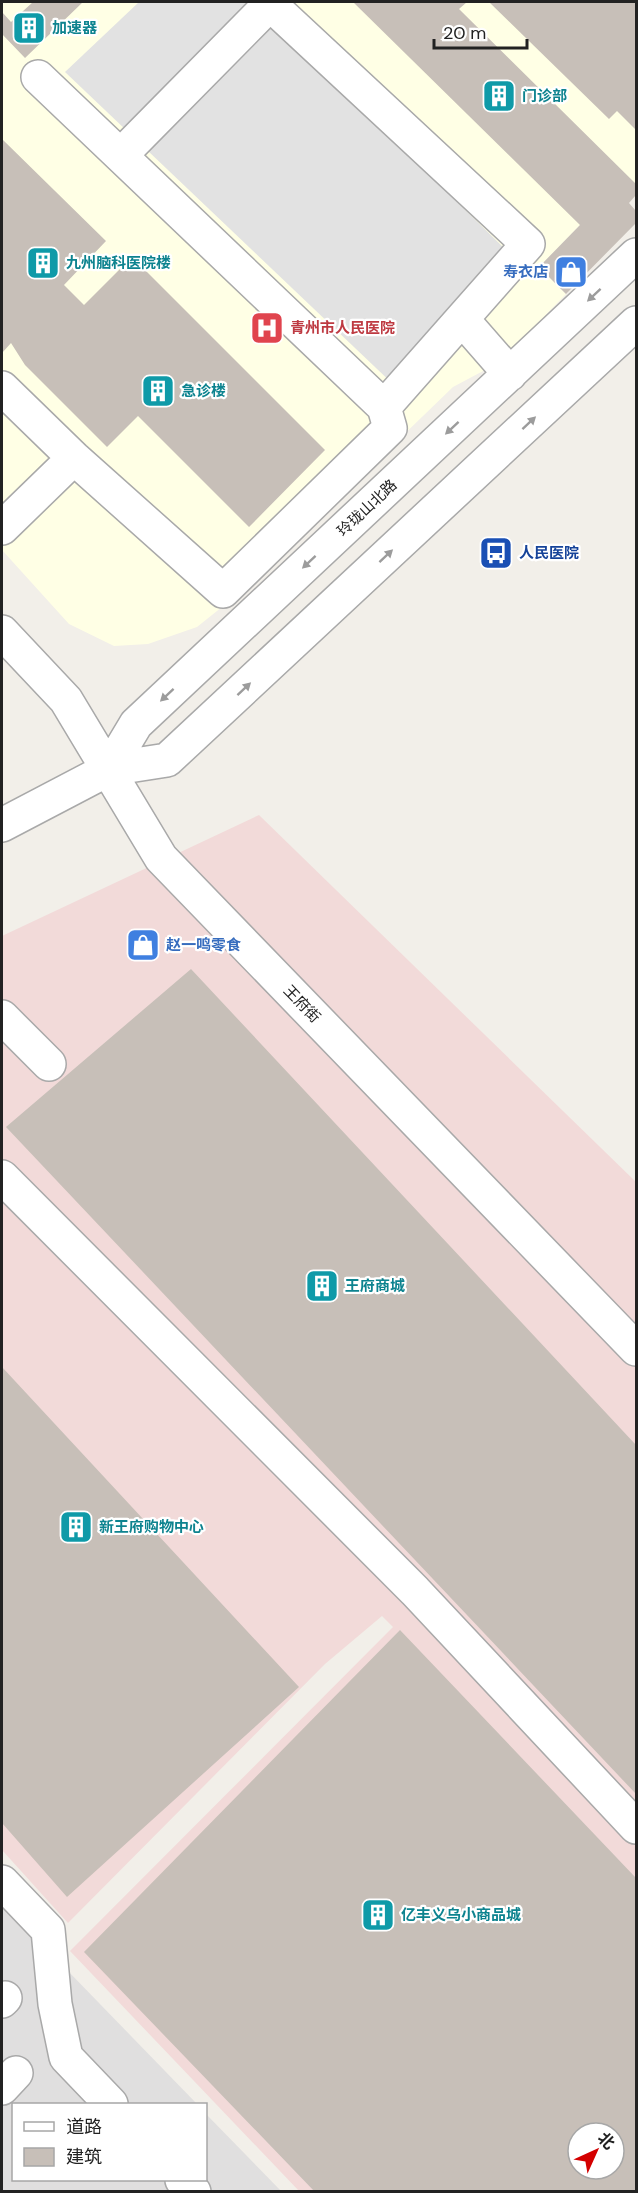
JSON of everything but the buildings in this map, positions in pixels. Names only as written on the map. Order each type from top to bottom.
[{"type":"street","points":[[121,155],[271,3],[528,244],[384,407]]},
{"type":"street","points":[[2,388],[74,458],[223,591],[390,428],[384,407],[38,77]]},
{"type":"street","name":"玲珑山北路","points":[[109,769],[136,724],[636,255]]},
{"type":"street","points":[[462,320],[510,374]]},
{"type":"street","points":[[2,825],[109,769],[168,760],[636,323]]},
{"type":"street","points":[[2,528],[74,458]]},
{"type":"street","name":"王府街","points":[[2,632],[66,700],[161,858],[636,1349]]},
{"type":"street","points":[[2,1017],[49,1064]]},
{"type":"street","points":[[2,1177],[415,1591],[636,1827]]},
{"type":"street","points":[[2,1882],[48,1930],[55,2004],[66,2057],[110,2103]]},
{"type":"street","points":[[183,2181],[194,2192]]},
{"type":"shaded area","name":"青州市人民医院","points":[[2,2],[636,2],[636,195],[594,238],[580,225],[539,267],[566,294],[500,362],[453,387],[242,591],[197,627],[148,644],[114,646],[69,624],[2,550]]},
{"type":"shaded area","points":[[139,2],[254,2],[508,252],[396,387],[65,72]]},
{"type":"shaded area","points":[[259,815],[636,1182],[636,2191],[299,2191],[70,1951],[393,1627],[382,1616],[325,1664],[68,1923],[2,1850],[2,936]]},
{"type":"shaded area","points":[[2,1903],[196,2103],[12,2103],[12,2181],[207,2181],[207,2115],[281,2191],[2,2191]]},
{"type":"place","name":"加速器","points":[[29,28]]},
{"type":"place","name":"门诊部","points":[[499,96]]},
{"type":"place","name":"九州脑科医院楼","points":[[43,263]]},
{"type":"place","name":"寿衣店","points":[[571,272]]},
{"type":"place","name":"青州市人民医院","points":[[267,328]]},
{"type":"place","name":"急诊楼","points":[[158,391]]},
{"type":"place","name":"人民医院","points":[[496,553]]},
{"type":"place","name":"赵一鸣零食","points":[[143,945]]},
{"type":"place","name":"王府商城","points":[[322,1286]]},
{"type":"place","name":"新王府购物中心","points":[[76,1527]]},
{"type":"place","name":"亿丰义乌小商品城","points":[[378,1915]]}]
